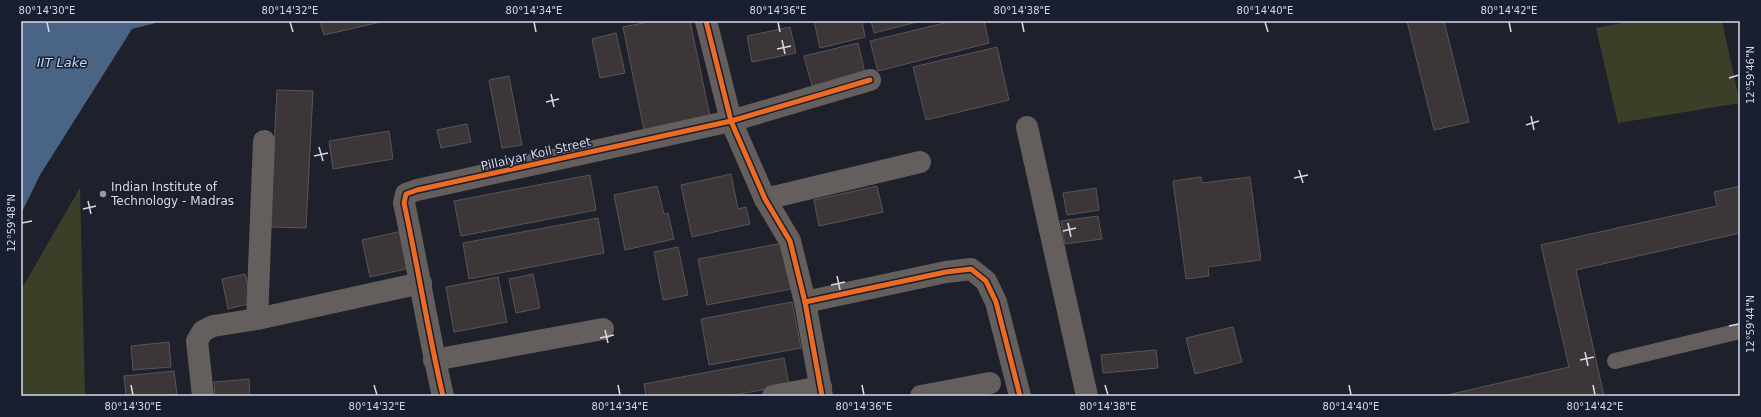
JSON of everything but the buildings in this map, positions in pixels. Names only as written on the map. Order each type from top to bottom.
[{"type":"street","points":[[706,21],[731,120],[765,198],[790,241],[805,302],[822,391],[773,396]]},
{"type":"street","name":"Pillaiyar Koil Street","points":[[443,396],[434,360],[421,283],[404,203],[406,194],[417,190],[731,120],[870,80]]},
{"type":"street","points":[[1028,127],[1087,396]]},
{"type":"street","points":[[257,319],[264,141]]},
{"type":"street","points":[[765,198],[920,162]]},
{"type":"street","points":[[805,302],[946,272],[971,269],[986,281],[996,302],[1020,396]]},
{"type":"street","points":[[203,396],[197,341],[203,330],[213,326],[257,319],[421,283]]},
{"type":"street","points":[[434,360],[603,329]]},
{"type":"street","points":[[921,396],[990,383]]},
{"type":"lane","points":[[1614,361],[1740,331]]},
{"type":"green space","points":[[1632,21],[1722,21],[1740,103],[1618,123],[1596,28]]},
{"type":"green space","points":[[80,188],[85,396],[21,396],[21,290]]},
{"type":"water","name":"IIT Lake","points":[[21,21],[163,21],[132,29],[40,175],[21,214]]},
{"type":"cycle path","points":[[706,21],[731,121],[765,199],[790,241],[805,302],[822,396]]},
{"type":"cycle path","points":[[443,396],[404,203],[406,194],[417,190],[731,121],[870,80]]},
{"type":"cycle path","points":[[805,302],[946,272],[971,269],[986,281],[996,302],[1020,396]]},
{"type":"place","name":"Indian Institute of Technology - Madras","points":[[103,194]]}]
